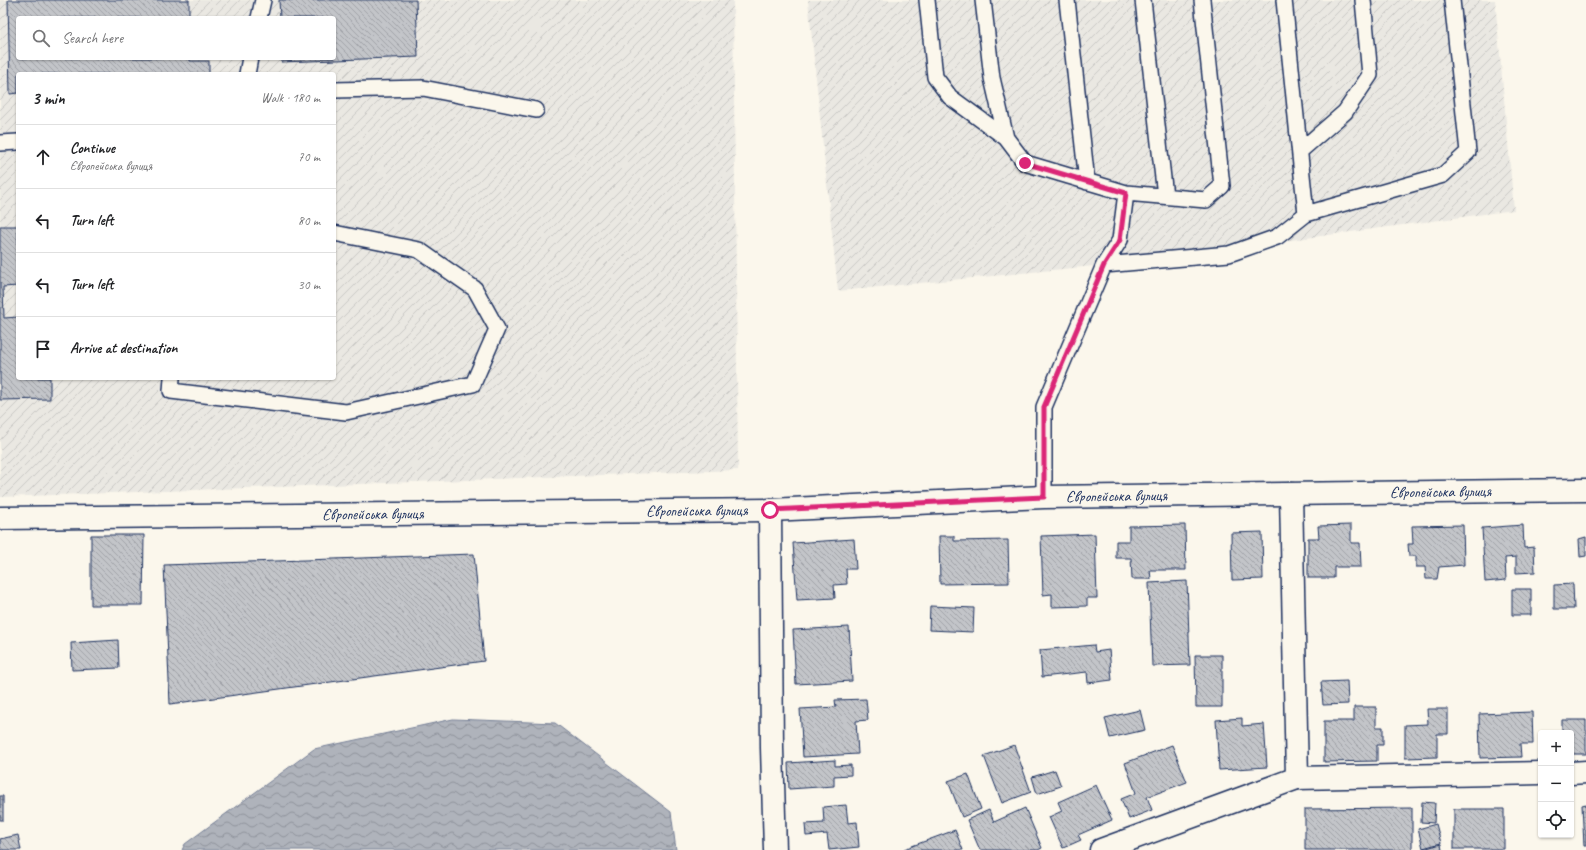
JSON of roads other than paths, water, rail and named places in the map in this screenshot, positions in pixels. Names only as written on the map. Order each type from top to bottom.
[{"type":"street","name":"Європейська вулиця","points":[[0,518],[770,510],[1044,497],[1586,490]]},
{"type":"street","points":[[1291,494],[1297,778]]},
{"type":"street","points":[[770,510],[772,748],[775,850]]},
{"type":"street","points":[[1574,772],[1586,772]]},
{"type":"street","points":[[1101,850],[1297,778],[1538,773]]},
{"type":"lane","points":[[259,16],[263,0]]},
{"type":"lane","points":[[927,0],[935,77],[950,97],[1006,138],[1025,163],[1126,193],[1206,200],[1222,186],[1202,0]]},
{"type":"lane","points":[[983,0],[992,78],[1006,138]]},
{"type":"lane","points":[[1067,0],[1087,182]]},
{"type":"lane","points":[[1143,0],[1165,196]]},
{"type":"lane","points":[[1284,0],[1306,214]]},
{"type":"lane","points":[[1300,151],[1345,112],[1370,74],[1363,0]]},
{"type":"lane","points":[[1104,265],[1229,254],[1277,237],[1306,214],[1443,175],[1468,152],[1452,0]]},
{"type":"lane","points":[[247,72],[250,60]]},
{"type":"lane","points":[[336,90],[422,88],[536,110]]},
{"type":"lane","points":[[0,143],[16,142]]},
{"type":"lane","points":[[1044,497],[1044,407],[1104,265],[1120,240],[1126,193]]},
{"type":"lane","points":[[172,380],[171,391],[346,412],[473,384],[497,329],[475,289],[419,250],[336,233]]},
{"type":"water","points":[[453,719],[555,723],[671,812],[676,850],[182,850],[185,844],[314,749]]}]
